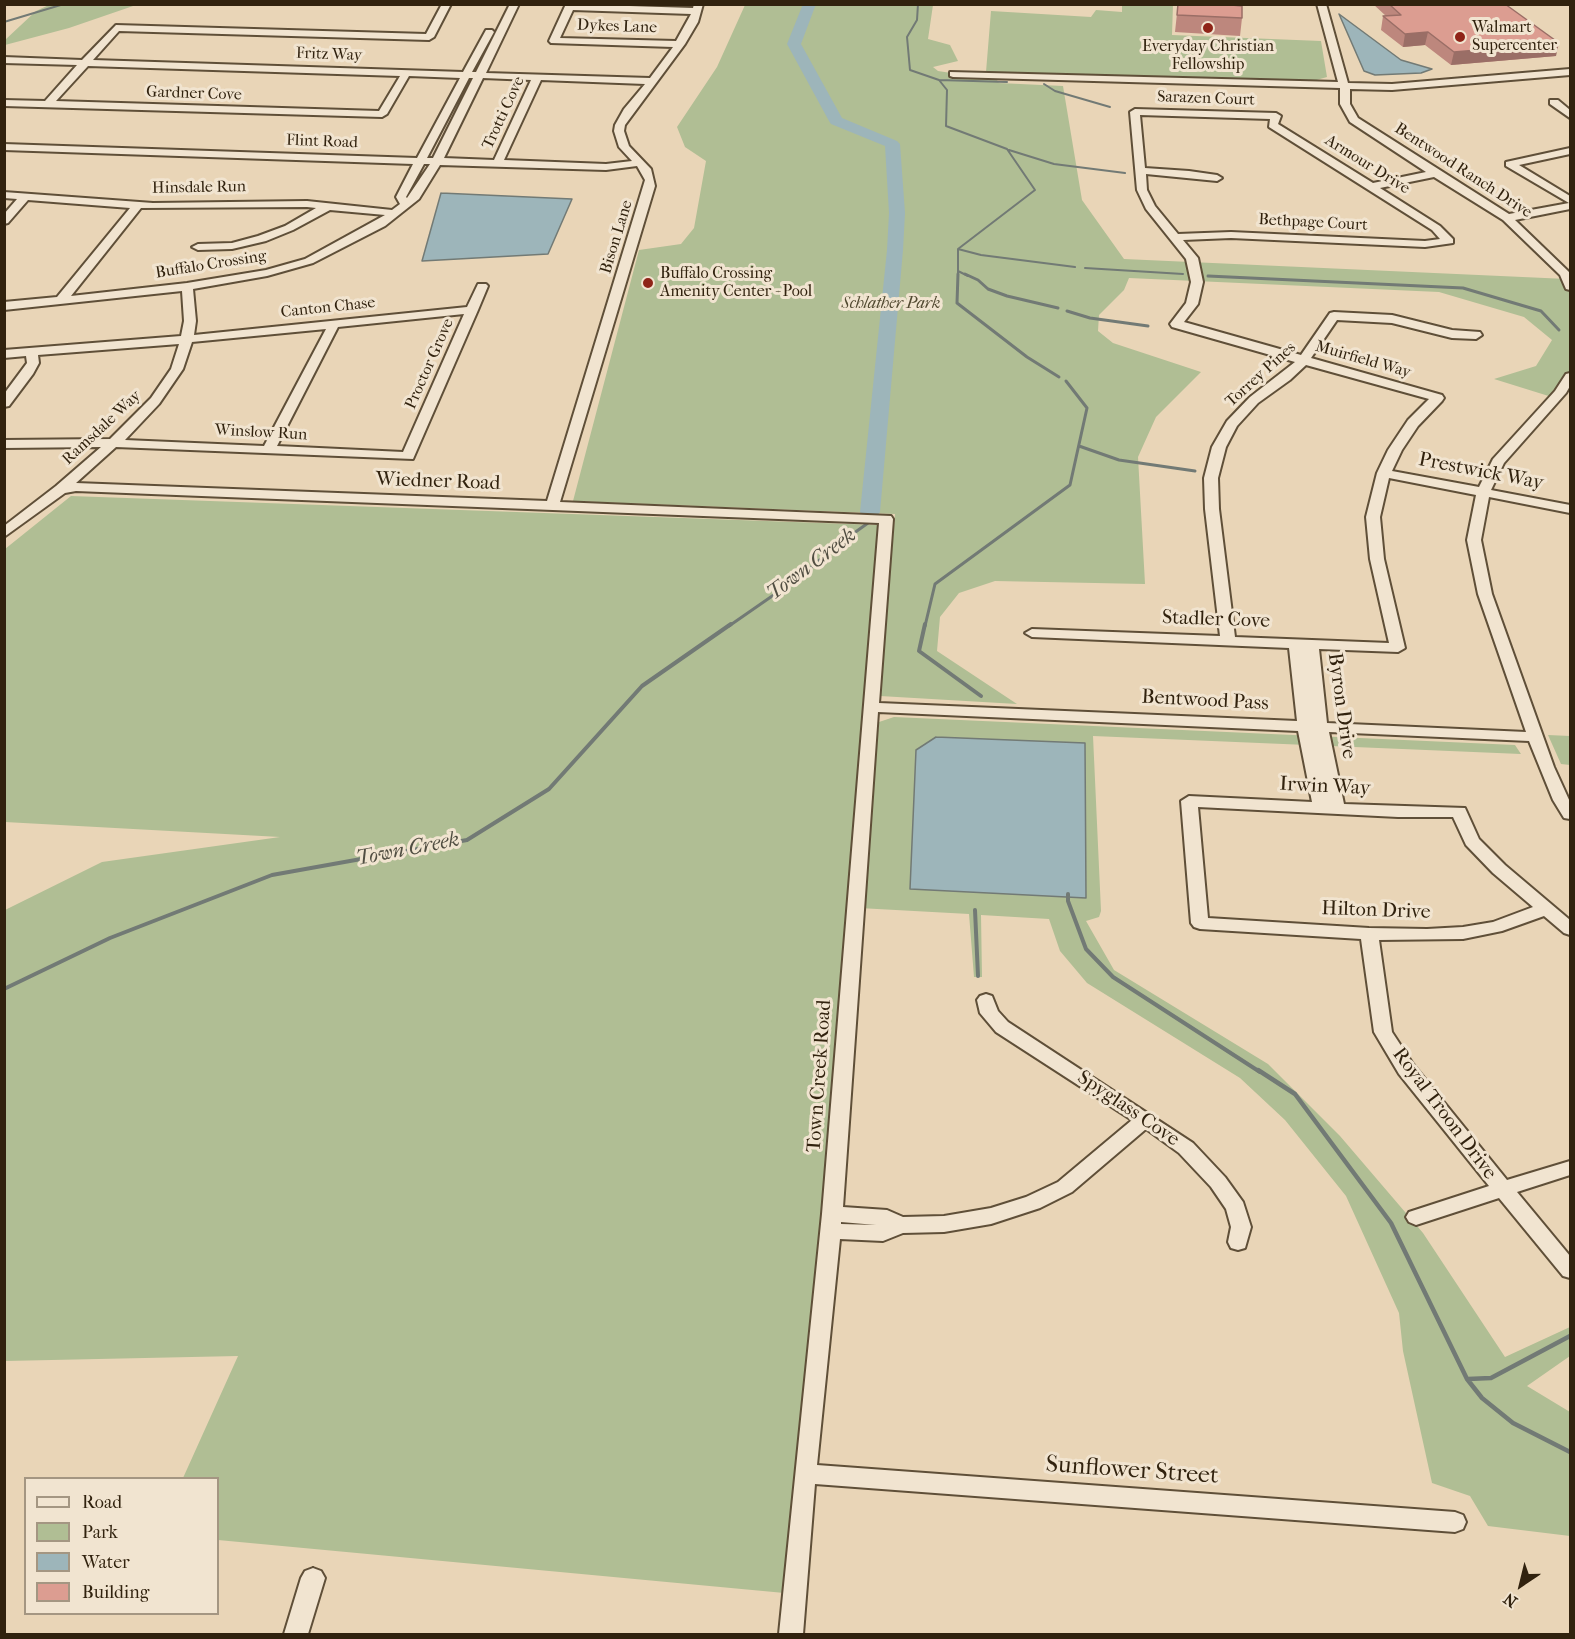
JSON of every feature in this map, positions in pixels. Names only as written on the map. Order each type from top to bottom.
[{"type":"street","points":[[48,104],[116,28],[429,37],[447,4]]},
{"type":"street","points":[[405,203],[401,197],[503,4]]},
{"type":"street","name":"Buffalo Crossing","points":[[4,306],[187,287],[267,273],[309,261],[356,239],[381,224],[415,197],[437,161],[515,4]]},
{"type":"street","name":"Bentwood Ranch Drive","points":[[1320,4],[1343,85],[1345,104],[1354,120],[1507,218],[1565,274],[1570,287]]},
{"type":"street","points":[[571,6],[698,8]]},
{"type":"street","name":"Dykes Lane","points":[[571,6],[554,40],[680,44]]},
{"type":"street","name":"Bison Lane","points":[[552,506],[650,186],[649,175],[624,147],[619,131],[620,124],[680,44],[698,8]]},
{"type":"street","name":"Fritz Way","points":[[4,60],[652,81]]},
{"type":"street","points":[[1343,85],[1406,82],[1570,67]]},
{"type":"street","points":[[953,74],[1392,87],[1570,72]]},
{"type":"street","name":"Gardner Cove","points":[[4,103],[382,114],[406,73]]},
{"type":"street","name":"Trotti Cove","points":[[498,163],[538,76]]},
{"type":"street","points":[[1570,101],[1554,102],[1570,115]]},
{"type":"street","name":"Sarazen Court","points":[[1141,171],[1135,112],[1275,116]]},
{"type":"street","name":"Armour Drive","points":[[1275,116],[1273,125],[1436,228],[1449,241]]},
{"type":"street","name":"Flint Road","points":[[4,147],[606,167],[639,163]]},
{"type":"street","points":[[1570,151],[1510,165],[1570,200]]},
{"type":"street","points":[[1175,237],[1150,207],[1142,190],[1141,171],[1217,178]]},
{"type":"street","points":[[1371,187],[1437,173]]},
{"type":"street","name":"Hinsdale Run","points":[[4,195],[27,195],[137,206],[275,203],[394,213]]},
{"type":"street","points":[[4,221],[27,195]]},
{"type":"street","points":[[61,300],[137,206]]},
{"type":"street","points":[[198,247],[232,246],[262,239],[289,228],[328,206]]},
{"type":"street","points":[[1507,218],[1570,206]]},
{"type":"street","name":"Bethpage Court","points":[[1175,237],[1231,235],[1425,244],[1449,241]]},
{"type":"street","name":"Muirfield Way","points":[[1175,237],[1192,258],[1197,282],[1192,304],[1176,324],[1438,398],[1413,423],[1395,450],[1384,473]]},
{"type":"street","name":"Proctor Grove","points":[[408,456],[482,286]]},
{"type":"street","name":"Ramsdale Way","points":[[61,489],[113,443],[155,400],[177,369],[187,339],[190,321],[187,287]]},
{"type":"street","name":"Canton Chase","points":[[4,354],[187,339],[472,310]]},
{"type":"street","name":"Torrey Pines","points":[[1228,640],[1212,509],[1211,478],[1219,447],[1232,424],[1254,400],[1286,377],[1304,360],[1334,316],[1392,319],[1452,334],[1476,335]]},
{"type":"street","points":[[268,450],[334,324]]},
{"type":"street","points":[[4,403],[33,363],[32,351]]},
{"type":"street","points":[[1570,377],[1560,393],[1498,462],[1483,493],[1474,540],[1485,594],[1560,800],[1570,814]]},
{"type":"street","name":"Winslow Run","points":[[4,444],[113,443],[408,456]]},
{"type":"street","name":"Stadler Cove","points":[[1032,633],[1398,648],[1377,559],[1373,517],[1384,473]]},
{"type":"street","name":"Prestwick Way","points":[[1384,473],[1570,509]]},
{"type":"street","name":"Wiedner Road","points":[[61,489],[105,487],[886,519]]},
{"type":"street","points":[[4,533],[61,489]]},
{"type":"street","name":"Town Creek Road","points":[[791,1635],[831,1222],[886,519]]},
{"type":"street","name":"Byron Drive","points":[[1303,645],[1312,728],[1329,808]]},
{"type":"street","name":"Bentwood Pass","points":[[871,707],[1537,737]]},
{"type":"street","name":"Irwin Way","points":[[1200,923],[1189,801],[1398,812],[1459,812],[1472,841],[1499,869],[1546,909]]},
{"type":"street","points":[[1546,909],[1570,928]]},
{"type":"street","name":"Hilton Drive","points":[[1200,923],[1369,934],[1427,935],[1463,933],[1496,927],[1546,909]]},
{"type":"street","name":"Royal Troon Drive","points":[[1369,934],[1383,1032],[1406,1069],[1570,1270]]},
{"type":"street","name":"Spyglass Cove","points":[[986,1000],[989,1013],[1002,1027],[1186,1148],[1218,1182],[1236,1208],[1241,1227],[1238,1242]]},
{"type":"street","points":[[831,1222],[883,1233],[901,1225],[944,1224],[992,1216],[1033,1203],[1065,1187],[1145,1119]]},
{"type":"street","points":[[1416,1217],[1570,1168]]},
{"type":"street","name":"Sunflower Street","points":[[805,1474],[1455,1522]]},
{"type":"street","points":[[296,1635],[313,1578]]},
{"type":"green space","points":[[1173,4],[1172,35],[1321,41],[1327,77],[1313,81],[1257,81],[986,72],[991,11],[1091,17],[1096,10],[1122,12],[1122,5]]},
{"type":"green space","points":[[49,5],[136,5],[69,28],[5,45],[5,40],[36,11]]},
{"type":"green space","name":"Schlather Park","points":[[745,5],[933,5],[928,39],[950,45],[958,61],[933,67],[938,71],[997,80],[999,83],[1063,86],[1082,200],[1124,259],[1567,279],[1570,287],[1570,377],[1555,398],[1494,379],[1536,366],[1552,340],[1524,317],[1439,292],[1129,278],[1124,290],[1099,315],[1098,331],[1113,343],[1201,372],[1156,417],[1138,457],[1145,584],[995,581],[959,593],[940,617],[937,651],[1017,704],[880,696],[895,514],[573,501],[639,250],[681,244],[694,228],[706,161],[685,147],[677,127],[717,67]]},
{"type":"green space","points":[[71,496],[878,525],[795,1594],[219,1540],[219,1477],[183,1477],[238,1356],[5,1361],[5,910],[102,862],[280,837],[5,822],[5,549]]},
{"type":"green space","points":[[894,717],[1515,745],[1521,754],[1093,736],[1101,911],[1099,917],[1086,921],[1114,970],[1268,1064],[1340,1136],[1423,1233],[1505,1357],[1570,1327],[1570,1356],[1527,1386],[1570,1412],[1570,1536],[1488,1526],[1470,1496],[1432,1483],[1403,1351],[1399,1313],[1346,1196],[1285,1120],[1240,1078],[1087,983],[1060,951],[1049,919],[981,915],[982,977],[974,977],[969,914],[859,908],[879,722]]},
{"type":"green space","points":[[1548,735],[1570,736],[1570,765],[1561,764]]},
{"type":"water","points":[[1339,14],[1401,60],[1432,69],[1421,73],[1375,75],[1364,71]]},
{"type":"water","points":[[441,193],[572,199],[548,254],[422,261]]},
{"type":"water","points":[[936,737],[1085,743],[1086,898],[910,889],[916,750]]},
{"type":"building","points":[[1178,4],[1242,6],[1242,18],[1177,15]]},
{"type":"building","name":"Walmart Supercenter","points":[[1389,4],[1505,4],[1559,43],[1454,52],[1428,32],[1405,34],[1383,16],[1401,15]]},
{"type":"waterway","points":[[4,22],[64,4]]},
{"type":"waterway","name":"Town Creek","points":[[810,4],[794,44],[836,121],[892,144],[897,213],[895,250],[870,512]]},
{"type":"waterway","points":[[918,4],[917,20],[907,37],[910,70],[939,80]]},
{"type":"waterway","points":[[939,80],[1007,82]]},
{"type":"waterway","points":[[939,80],[947,90],[946,126],[1007,149],[1035,190],[958,249]]},
{"type":"waterway","points":[[1044,84],[1055,91],[1110,107]]},
{"type":"waterway","points":[[1009,150],[1054,164],[1125,173]]},
{"type":"waterway","points":[[958,249],[981,255],[1075,267]]},
{"type":"waterway","points":[[958,249],[958,271]]},
{"type":"waterway","points":[[1085,268],[1183,274]]},
{"type":"waterway","points":[[958,271],[968,276]]},
{"type":"waterway","points":[[958,274],[957,303],[1027,357],[1059,377]]},
{"type":"waterway","points":[[965,274],[978,280],[988,289],[1007,296],[1058,308]]},
{"type":"waterway","points":[[1208,276],[1463,288],[1541,311],[1559,330]]},
{"type":"waterway","points":[[1067,311],[1090,318],[1148,326]]},
{"type":"waterway","points":[[925,626],[935,584],[1070,485],[1087,408],[1066,381]]},
{"type":"waterway","points":[[1079,446],[1119,460],[1195,471]]},
{"type":"waterway","name":"Town Creek","points":[[729,626],[801,576],[836,546],[868,523]]},
{"type":"waterway","name":"Town Creek","points":[[4,989],[110,938],[272,875],[467,840],[549,789],[642,686],[731,624]]},
{"type":"waterway","points":[[925,624],[919,651],[981,696]]},
{"type":"waterway","points":[[1068,894],[1068,901],[1086,949],[1113,977],[1260,1072]]},
{"type":"waterway","points":[[975,910],[978,976]]},
{"type":"waterway","points":[[1258,1070],[1295,1094],[1391,1223],[1467,1379],[1482,1398],[1513,1423],[1570,1452]]},
{"type":"waterway","points":[[1468,1379],[1491,1378],[1570,1336]]},
{"type":"place","name":"Everyday Christian Fellowship","points":[[1208,28]]},
{"type":"place","name":"Walmart Supercenter","points":[[1460,37]]},
{"type":"place","name":"Buffalo Crossing Amenity Center - Pool","points":[[648,283]]}]
